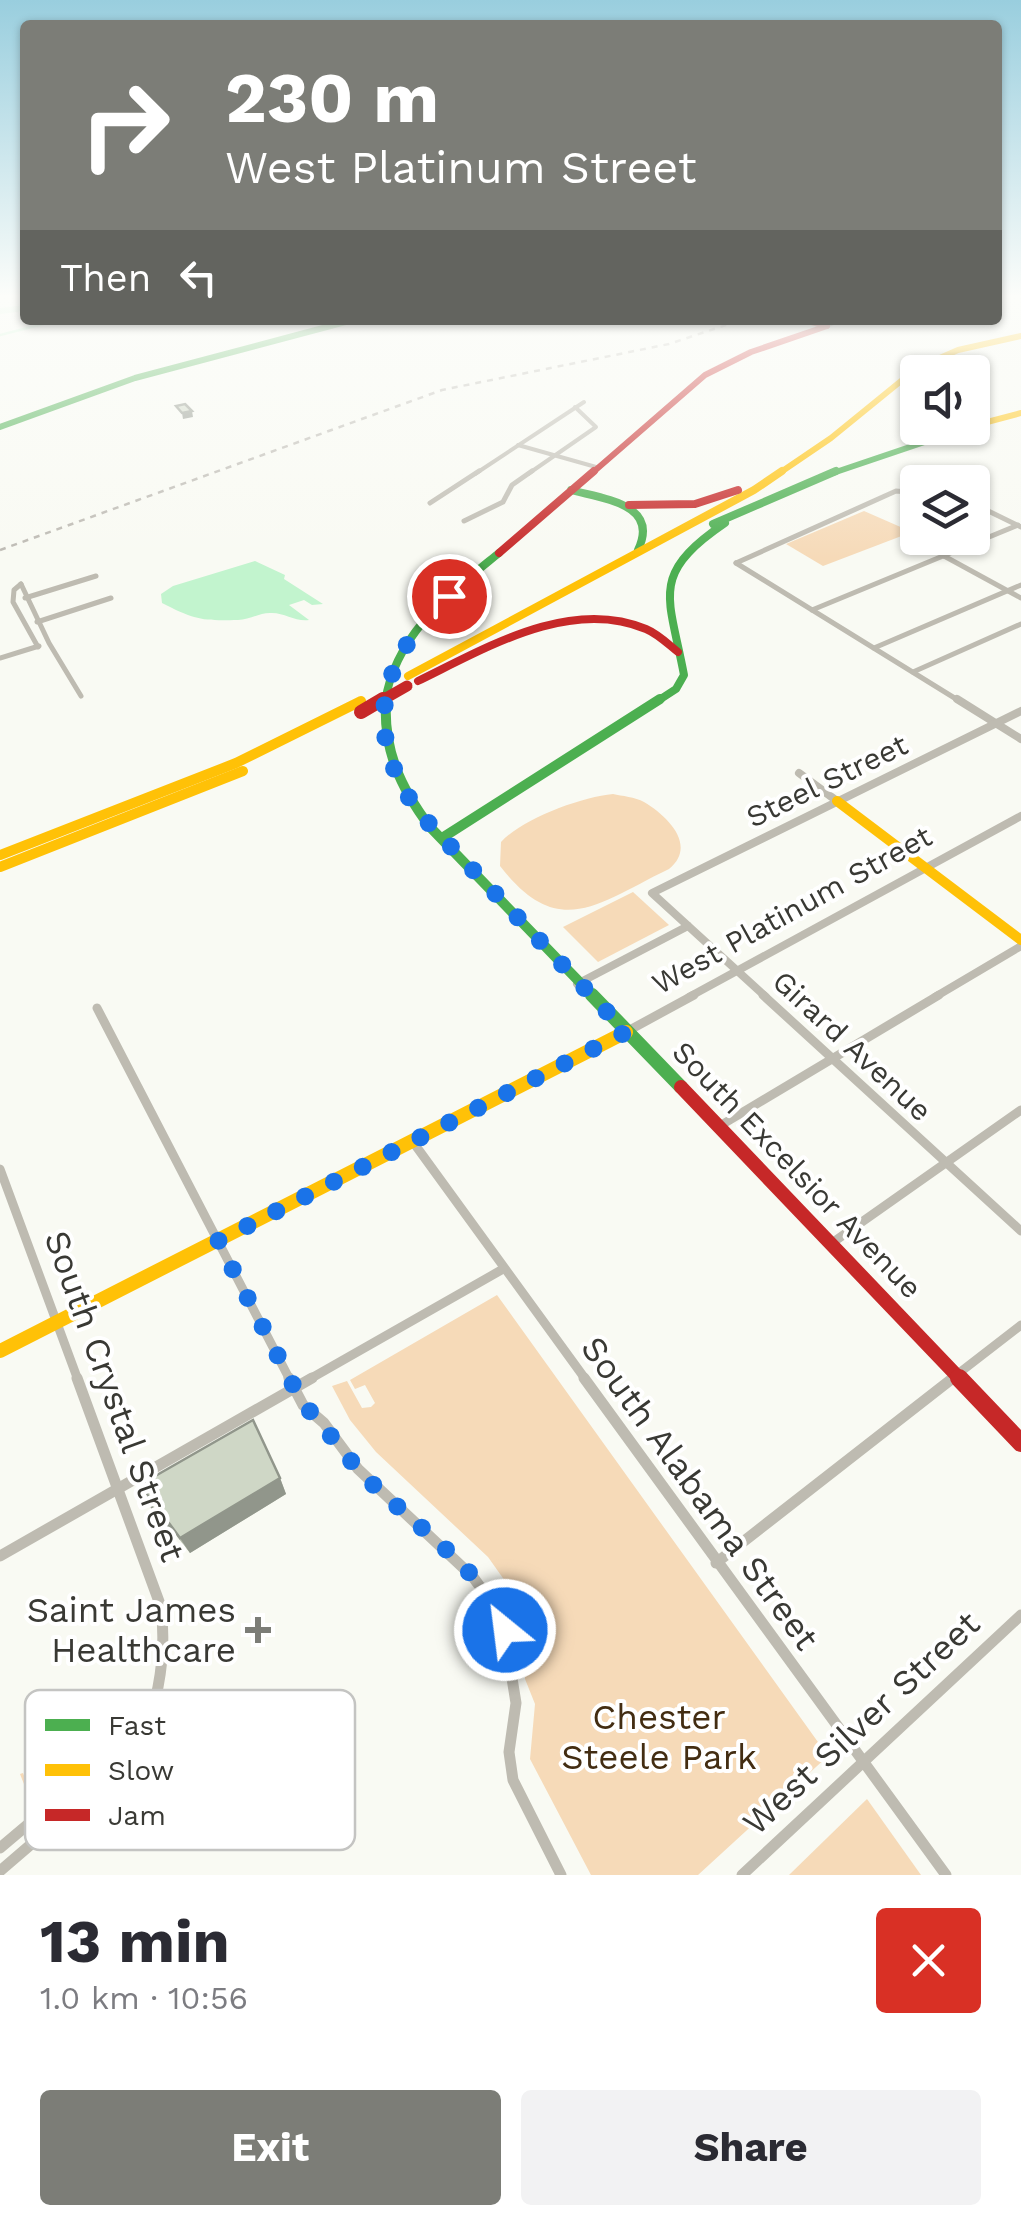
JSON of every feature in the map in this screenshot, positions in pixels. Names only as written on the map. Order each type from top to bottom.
[{"type":"main road","points":[[0,427],[121,384]]},
{"type":"main road","name":"South Excelsior Avenue","points":[[698,384],[596,466],[426,616],[392,668],[384,719],[390,766],[408,798],[442,838],[577,984],[832,1243],[1021,1444]]},
{"type":"main road","points":[[561,595],[724,508],[804,458],[897,384]]},
{"type":"main road","points":[[990,421],[1021,412]]},
{"type":"main road","points":[[0,867],[224,779],[711,525],[871,458],[912,445]]},
{"type":"main road","points":[[613,502],[670,507],[704,503],[804,458]]},
{"type":"main road","points":[[408,682],[628,556],[648,539],[649,530],[639,514],[571,490]]},
{"type":"main road","points":[[442,838],[676,689],[684,675],[665,594],[671,566],[696,540],[766,501]]},
{"type":"main road","points":[[408,682],[533,632],[582,618],[636,624],[658,635],[681,656]]},
{"type":"main road","points":[[0,855],[236,762],[361,706]]},
{"type":"main road","points":[[837,801],[1021,943]]},
{"type":"main road","name":"West Platinum Street","points":[[0,1352],[626,1032]]},
{"type":"street","points":[[430,503],[584,402]]},
{"type":"street","points":[[464,521],[503,502],[512,486],[596,428],[575,408]]},
{"type":"street","points":[[518,445],[596,466]]},
{"type":"street","points":[[900,491],[736,563],[1021,739]]},
{"type":"street","points":[[990,512],[1020,526]]},
{"type":"street","points":[[812,610],[1020,526]]},
{"type":"street","points":[[944,556],[1021,598]]},
{"type":"street","points":[[26,598],[96,576]]},
{"type":"street","points":[[38,646],[13,602],[14,590],[21,584],[48,644],[81,696]]},
{"type":"street","points":[[874,648],[1021,585]]},
{"type":"street","points":[[38,622],[111,598]]},
{"type":"street","points":[[0,606],[13,602]]},
{"type":"street","points":[[914,672],[1021,624]]},
{"type":"street","points":[[0,658],[48,644]]},
{"type":"street","name":"Steel Street","points":[[652,893],[1021,711]]},
{"type":"street","points":[[799,773],[837,801]]},
{"type":"street","name":"West Platinum Street","points":[[626,1032],[1021,816]]},
{"type":"street","name":"Girard Avenue","points":[[652,893],[1021,1231]]},
{"type":"street","points":[[577,984],[688,926]]},
{"type":"street","points":[[718,1127],[1021,943]]},
{"type":"street","points":[[96,1008],[294,1388],[358,1469],[473,1577],[502,1617],[510,1688],[516,1703],[510,1752],[513,1780],[561,1875]]},
{"type":"street","points":[[832,1243],[1021,1110]]},
{"type":"street","name":"South Alabama Street","points":[[413,1142],[946,1875]]},
{"type":"street","name":"South Crystal Street","points":[[0,1169],[164,1622],[165,1640],[156,1690]]},
{"type":"street","points":[[0,1556],[503,1269]]},
{"type":"street","points":[[716,1563],[1021,1325]]},
{"type":"street","name":"West Silver Street","points":[[742,1875],[1021,1614]]},
{"type":"street","points":[[0,1848],[25,1827]]},
{"type":"street","name":"South Crystal Street","points":[[0,1871],[25,1850]]},
{"type":"green space","points":[[864,511],[900,527],[900,537],[823,566],[786,544]]},
{"type":"green space","points":[[613,794],[644,802],[676,832],[680,851],[669,869],[600,903],[561,909],[541,903],[521,889],[500,866],[501,842],[523,825],[569,804]]},
{"type":"green space","points":[[633,892],[669,925],[598,962],[563,927]]},
{"type":"green space","name":"Chester Steele Park","points":[[497,1295],[828,1756],[698,1875],[591,1875],[530,1759],[535,1704],[525,1679],[522,1625],[505,1581],[488,1557],[376,1452],[350,1420],[332,1386],[347,1381],[362,1408],[371,1407],[375,1403],[365,1385],[355,1389],[350,1380]]},
{"type":"green space","points":[[867,1799],[921,1875],[789,1875]]},
{"type":"shaded area","points":[[255,561],[285,575],[284,579],[323,604],[312,605],[304,600],[289,605],[309,620],[270,613],[226,620],[199,618],[162,603],[161,594],[173,586]]},
{"type":"building","points":[[185,404],[192,411],[182,413],[176,406]]},
{"type":"building","points":[[253,1420],[280,1478],[180,1538],[163,1515],[156,1518],[143,1483]]},
{"type":"railway","points":[[0,550],[442,390],[474,384]]},
{"type":"traffic: fast","points":[[0,427],[120,384]]},
{"type":"traffic: fast","points":[[713,524],[843,468],[914,445]]},
{"type":"traffic: fast","points":[[571,490],[638,514],[645,535],[638,550]]},
{"type":"traffic: fast","points":[[442,838],[676,689],[684,675],[669,604],[672,572],[699,541],[725,523]]},
{"type":"traffic: fast","points":[[499,553],[441,601],[405,645],[386,698],[388,751],[397,777],[430,827],[681,1087]]},
{"type":"traffic: slow","points":[[408,676],[754,490],[831,438],[898,384]]},
{"type":"traffic: slow","points":[[990,421],[1021,413]]},
{"type":"traffic: slow","points":[[0,855],[236,763],[361,701]]},
{"type":"traffic: slow","points":[[0,867],[243,771]]},
{"type":"traffic: slow","points":[[837,801],[1021,940]]},
{"type":"traffic: slow","points":[[0,1351],[626,1032]]},
{"type":"traffic: jam","points":[[499,553],[695,384]]},
{"type":"traffic: jam","points":[[629,505],[695,504],[738,490]]},
{"type":"traffic: jam","points":[[418,681],[529,631],[588,619],[646,629],[678,652]]},
{"type":"traffic: jam","points":[[361,712],[407,686]]},
{"type":"traffic: jam","points":[[681,1087],[1021,1443]]},
{"type":"place","name":"Saint James Healthcare","points":[[258,1630]]},
{"type":"route","points":[[449,596],[411,634],[388,682],[384,719],[390,766],[422,816],[626,1032],[218,1241],[303,1404],[324,1423],[358,1469],[491,1597],[505,1630]]}]
